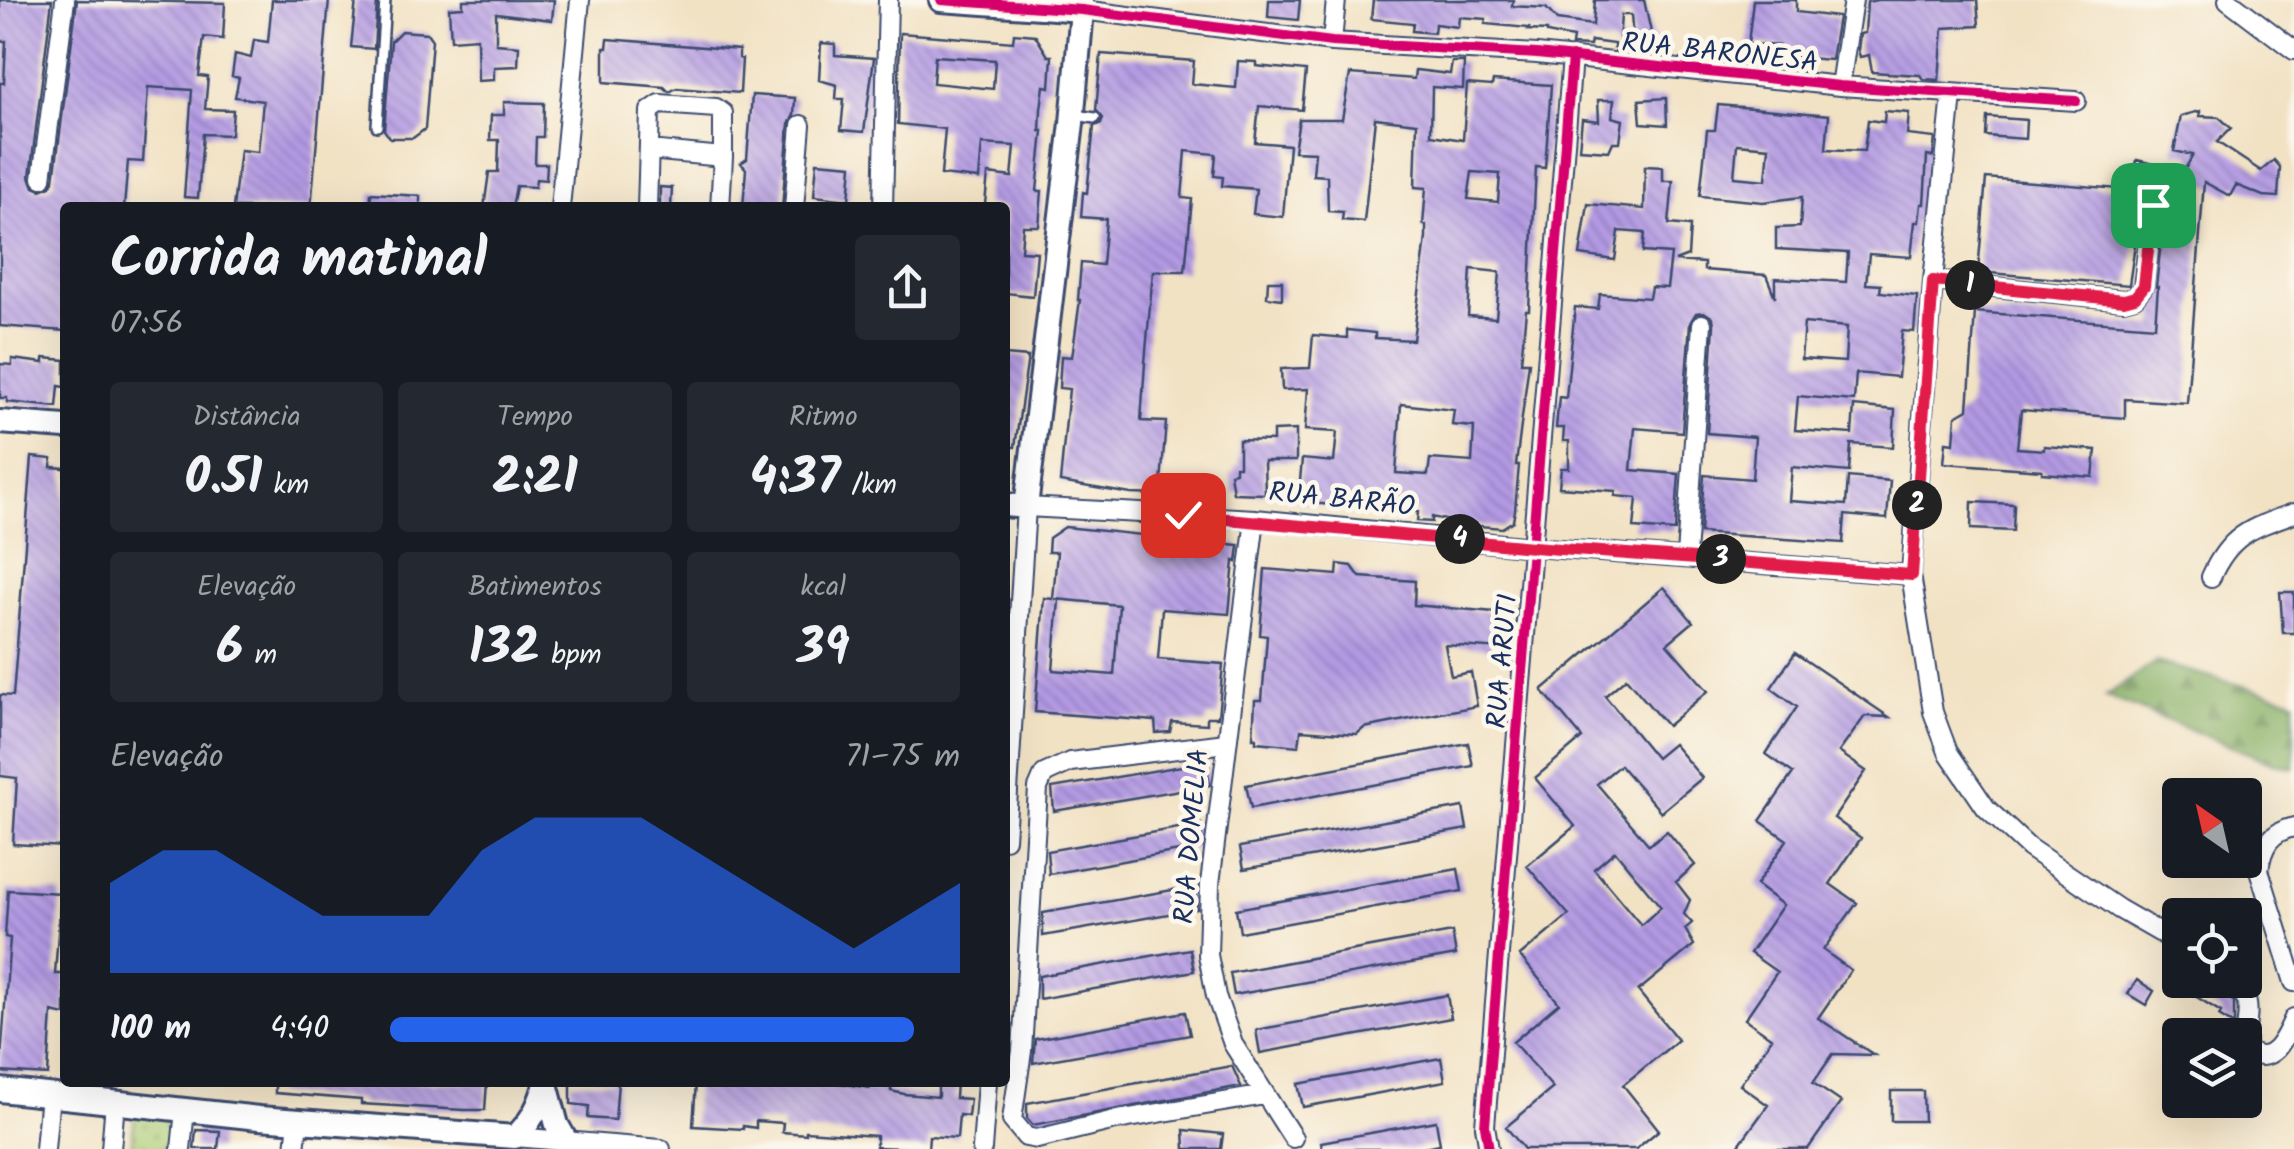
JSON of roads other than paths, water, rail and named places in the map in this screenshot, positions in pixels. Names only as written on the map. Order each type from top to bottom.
[{"type":"street","points":[[42,178],[65,0]]},
{"type":"street","points":[[561,202],[580,0]]},
{"type":"street","points":[[883,202],[888,0]]},
{"type":"street","name":"RUA BARONESA","points":[[941,0],[1082,5],[1332,42],[1572,57],[1840,86],[2076,101]]},
{"type":"street","points":[[1332,42],[1336,0]]},
{"type":"street","points":[[1840,86],[1853,0]]},
{"type":"street","points":[[2228,0],[2294,50]]},
{"type":"street","points":[[1010,687],[1016,506],[1084,116],[1082,5]]},
{"type":"street","name":"RUA ARUTI","points":[[1490,1149],[1484,1126],[1572,57]]},
{"type":"street","points":[[1952,95],[1933,281],[1912,575],[1933,712],[1948,752],[1986,808],[2030,848],[2162,934]]},
{"type":"street","points":[[647,202],[650,111],[654,106],[716,108],[724,113],[720,202]]},
{"type":"street","points":[[795,202],[801,125]]},
{"type":"street","points":[[649,150],[722,157]]},
{"type":"street","points":[[1933,281],[2124,300],[2135,297],[2144,286],[2153,205]]},
{"type":"street","points":[[1686,556],[1702,324]]},
{"type":"street","points":[[0,422],[60,427]]},
{"type":"street","name":"RUA BARÃO","points":[[1016,506],[1255,519],[1533,547],[1912,575]]},
{"type":"street","points":[[2211,577],[2222,553],[2236,537],[2294,513]]},
{"type":"street","name":"RUA DOMELIA","points":[[1255,519],[1210,884],[1208,955],[1216,996],[1233,1044],[1294,1138]]},
{"type":"street","points":[[1226,743],[1070,762],[1044,774],[1038,788],[1023,1033],[1012,1120],[1026,1138],[1037,1139],[1111,1121],[1265,1095]]},
{"type":"street","points":[[2294,827],[2270,838],[2258,870],[2294,982]]},
{"type":"street","points":[[2247,998],[2250,1007],[2245,1042],[2247,1050],[2255,1056],[2265,1057],[2276,1051],[2294,1018]]},
{"type":"street","points":[[516,1137],[529,1124],[544,1087]]},
{"type":"street","points":[[547,1087],[551,1108],[566,1141]]},
{"type":"street","points":[[982,1149],[987,1087]]},
{"type":"street","points":[[0,1090],[298,1121],[661,1149]]},
{"type":"street","points":[[45,1149],[50,1094]]},
{"type":"street","points":[[111,1149],[115,1102]]},
{"type":"street","points":[[181,1149],[185,1110]]},
{"type":"street","points":[[295,1149],[298,1121]]},
{"type":"lane","points":[[376,126],[385,0]]}]
